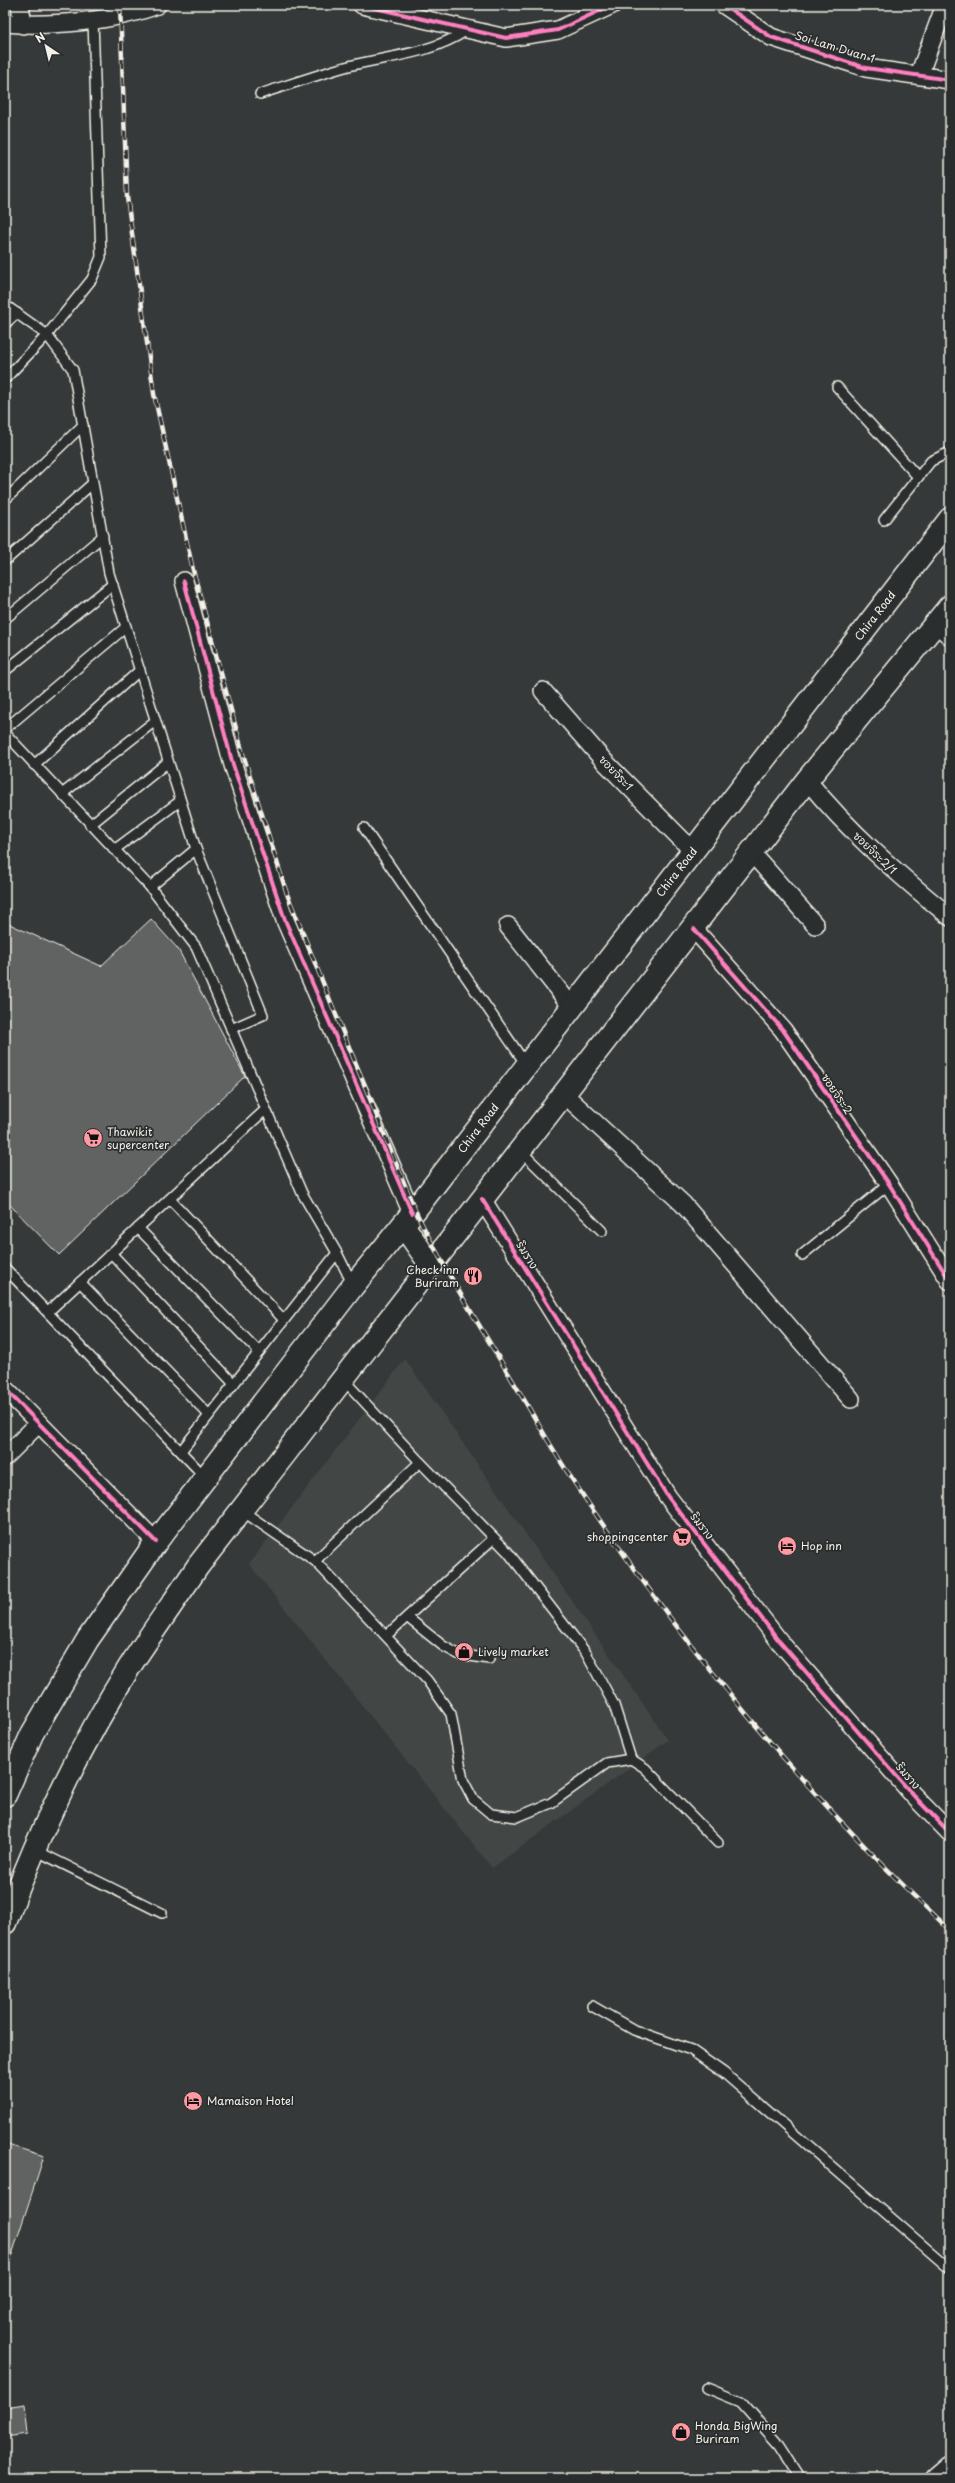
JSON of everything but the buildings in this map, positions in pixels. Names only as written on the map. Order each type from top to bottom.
[{"type":"main road","name":"Chira Road","points":[[5,1795],[32,1734],[88,1639],[156,1542],[207,1479],[353,1286],[408,1219],[950,519]]},
{"type":"main road","points":[[5,1923],[35,1850],[69,1775],[130,1667],[198,1566],[430,1264],[565,1095],[808,780],[943,630],[950,606]]},
{"type":"main road","points":[[408,1219],[430,1264]]},
{"type":"main road","points":[[936,2478],[950,2466]]},
{"type":"street","points":[[20,5],[23,24]]},
{"type":"street","points":[[5,23],[23,24],[93,12],[157,5]]},
{"type":"street","points":[[362,5],[506,38],[558,30],[612,5]]},
{"type":"street","name":"Soi Lam Duan 1","points":[[724,5],[771,36],[866,68],[950,80]]},
{"type":"street","points":[[919,75],[945,5]]},
{"type":"street","points":[[184,581],[233,765],[285,920],[408,1219]]},
{"type":"street","name":"ซอยจิระ1","points":[[543,692],[605,762],[693,850]]},
{"type":"street","name":"ซอยจิระ2/1","points":[[808,780],[830,809],[894,871],[950,918]]},
{"type":"street","points":[[752,853],[815,925]]},
{"type":"street","points":[[508,926],[572,1007]]},
{"type":"street","name":"ซอยจิระ2","points":[[694,929],[783,1030],[889,1184],[950,1281]]},
{"type":"street","points":[[565,1095],[683,1204],[851,1399]]},
{"type":"street","name":"ริมราง","points":[[482,1199],[668,1498],[780,1642],[913,1795],[950,1833]]},
{"type":"street","points":[[5,1389],[156,1542]]},
{"type":"street","points":[[5,1457],[39,1423]]},
{"type":"lane","points":[[5,379],[47,335],[92,279],[101,257],[93,12]]},
{"type":"lane","points":[[260,94],[345,67],[426,50],[449,42],[468,29]]},
{"type":"lane","points":[[5,305],[47,335],[73,370],[113,584],[196,849],[263,1015],[231,1029]]},
{"type":"lane","points":[[5,324],[17,313]]},
{"type":"lane","points":[[837,387],[918,477]]},
{"type":"lane","points":[[5,500],[83,425]]},
{"type":"lane","points":[[884,520],[931,461],[950,452]]},
{"type":"lane","points":[[5,561],[93,483]]},
{"type":"lane","points":[[5,619],[103,536]]},
{"type":"lane","points":[[5,671],[113,584]]},
{"type":"lane","points":[[5,729],[126,627]]},
{"type":"lane","points":[[34,764],[140,670]]},
{"type":"lane","points":[[62,794],[155,721]]},
{"type":"lane","points":[[5,733],[150,887],[196,947],[265,1110],[302,1192],[337,1253],[353,1286]]},
{"type":"lane","points":[[90,824],[168,762]]},
{"type":"lane","points":[[114,850],[180,801]]},
{"type":"lane","points":[[364,828],[527,1066]]},
{"type":"lane","points":[[150,887],[196,849]]},
{"type":"lane","points":[[48,1312],[265,1110]]},
{"type":"lane","points":[[521,1151],[602,1231]]},
{"type":"lane","points":[[802,1255],[889,1184]]},
{"type":"lane","points":[[170,1199],[284,1320]]},
{"type":"lane","points":[[138,1228],[259,1352]]},
{"type":"lane","points":[[111,1253],[234,1384]]},
{"type":"lane","points":[[181,1451],[337,1253]]},
{"type":"lane","points":[[5,1268],[207,1479]]},
{"type":"lane","points":[[80,1282],[209,1415]]},
{"type":"lane","points":[[343,1379],[420,1462],[494,1538],[586,1652],[614,1705],[632,1759],[645,1768],[718,1843]]},
{"type":"lane","points":[[315,1562],[420,1462]]},
{"type":"lane","points":[[241,1510],[315,1562],[386,1635],[427,1680],[451,1714],[463,1780],[474,1799],[490,1814],[516,1817],[551,1803],[607,1763],[632,1759]]},
{"type":"lane","points":[[386,1635],[494,1538]]},
{"type":"lane","points":[[407,1617],[443,1646],[458,1654],[489,1659]]},
{"type":"lane","points":[[35,1850],[162,1913]]},
{"type":"lane","points":[[592,2006],[634,2030],[691,2050],[724,2073],[950,2269]]},
{"type":"lane","points":[[707,2388],[741,2402],[779,2445],[800,2478]]},
{"type":"shaded area","name":"Lively market","points":[[405,1359],[668,1740],[492,1868],[249,1564]]},
{"type":"railway","points":[[120,5],[127,197],[154,394],[193,570],[243,754],[287,894],[415,1210],[450,1276],[555,1453],[611,1537],[654,1597],[746,1714],[795,1771],[845,1826],[950,1930]]},
{"type":"cycle path","points":[[362,5],[506,38],[558,30],[612,5]]},
{"type":"cycle path","points":[[724,5],[771,37],[866,68],[950,80]]},
{"type":"cycle path","points":[[184,581],[233,765],[285,920],[412,1213]]},
{"type":"cycle path","points":[[694,929],[783,1030],[889,1184],[950,1281]]},
{"type":"cycle path","points":[[482,1199],[668,1497],[780,1642],[913,1795],[950,1833]]},
{"type":"cycle path","points":[[5,1389],[156,1542]]},
{"type":"place","name":"Thawikit supercenter","points":[[93,1138]]},
{"type":"place","name":"Check inn Buriram","points":[[473,1276]]},
{"type":"place","name":"shoppingcenter","points":[[682,1537]]},
{"type":"place","name":"Hop inn","points":[[787,1546]]},
{"type":"place","name":"Lively market","points":[[464,1652]]},
{"type":"place","name":"Mamaison Hotel","points":[[193,2101]]},
{"type":"place","name":"Honda BigWing Buriram","points":[[681,2432]]}]
